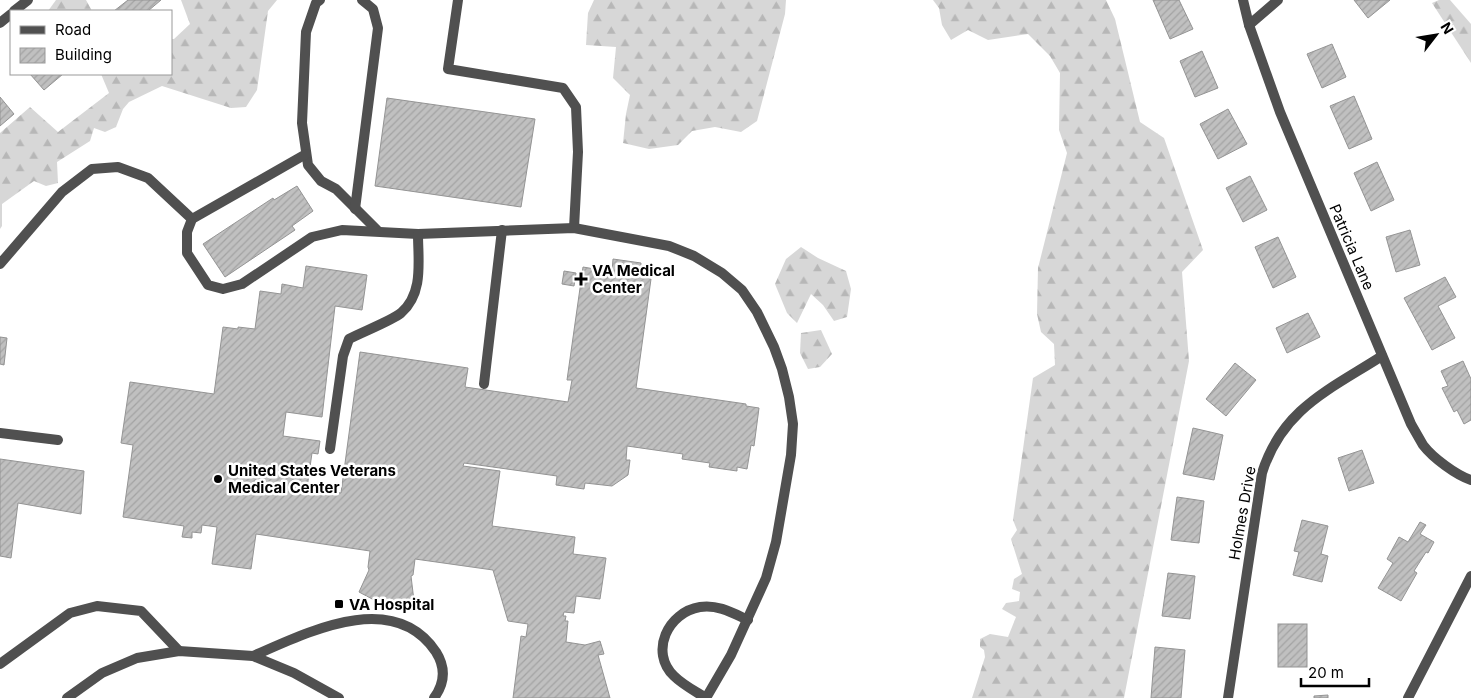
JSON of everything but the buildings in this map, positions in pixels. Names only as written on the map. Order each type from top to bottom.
[{"type":"street","points":[[16,10],[28,0]]},
{"type":"street","points":[[320,0],[316,3],[306,32],[302,122],[308,165],[322,182],[336,190],[377,230]]},
{"type":"street","points":[[355,209],[378,28],[373,9],[362,0]]},
{"type":"street","points":[[458,0],[448,69],[563,88],[576,107],[578,152],[574,228]]},
{"type":"street","name":"Patricia Lane","points":[[1243,0],[1249,25],[1280,112],[1400,400],[1424,446],[1443,464],[1464,478],[1471,480]]},
{"type":"street","points":[[1249,25],[1278,0]]},
{"type":"street","points":[[0,23],[10,15]]},
{"type":"street","points":[[306,154],[192,219],[187,232],[187,253],[208,285],[223,289],[242,284],[312,237],[342,230],[377,230],[418,234],[574,228],[669,246],[694,256],[722,273],[742,290],[757,312],[782,368],[793,424],[791,455],[776,542],[763,587],[748,620],[731,655],[706,698],[673,676],[665,663],[663,654],[664,634],[673,622],[685,612],[700,607],[715,607],[748,620]]},
{"type":"street","points":[[0,264],[62,192],[92,168],[118,167],[148,178],[192,219]]},
{"type":"street","points":[[484,384],[502,230]]},
{"type":"street","points":[[330,449],[343,356],[349,338],[400,314],[414,298],[419,275],[418,234]]},
{"type":"street","name":"Holmes Drive","points":[[1228,698],[1262,473],[1270,449],[1290,420],[1308,403],[1382,356]]},
{"type":"street","points":[[0,433],[58,440]]},
{"type":"street","points":[[1408,698],[1471,576]]},
{"type":"street","points":[[0,664],[70,613],[97,606],[141,611],[179,651]]},
{"type":"street","points":[[253,656],[295,637],[332,625],[348,621],[386,620],[406,626],[421,636],[434,650],[442,663],[444,675],[440,690],[434,698]]},
{"type":"street","points":[[67,698],[102,673],[137,658],[179,651],[253,656],[294,673],[339,698]]},
{"type":"green space","points":[[56,0],[86,0],[91,10],[49,10]]},
{"type":"green space","points":[[181,0],[277,0],[268,11],[257,90],[246,107],[231,108],[162,86],[129,102],[123,109],[116,127],[105,132],[94,128],[90,141],[57,162],[58,183],[46,186],[34,181],[2,204],[2,226],[0,229],[0,133],[30,107],[58,132],[109,93],[101,75],[172,75],[172,39],[190,24]]},
{"type":"green space","points":[[594,0],[786,0],[785,14],[757,121],[741,132],[715,127],[692,131],[678,145],[649,149],[623,143],[630,95],[613,78],[616,47],[586,45],[588,13]]},
{"type":"green space","points":[[933,0],[1106,0],[1115,19],[1140,122],[1164,138],[1203,250],[1182,272],[1189,361],[1124,698],[972,698],[985,657],[984,650],[980,647],[980,639],[990,634],[1008,637],[1016,617],[1002,609],[1006,603],[1019,601],[1020,592],[1012,589],[1014,579],[1022,574],[1011,539],[1017,530],[1013,520],[1033,378],[1055,365],[1054,344],[1041,332],[1037,314],[1038,268],[1067,153],[1059,130],[1060,73],[1050,56],[1028,34],[988,40],[968,30],[951,40],[942,25],[939,8]]},
{"type":"green space","points":[[1439,0],[1450,0],[1471,24],[1471,63],[1432,3]]},
{"type":"green space","points":[[801,247],[818,258],[846,271],[851,289],[847,317],[834,321],[823,305],[811,294],[797,323],[787,313],[775,284],[786,259]]},
{"type":"green space","points":[[821,330],[832,354],[820,367],[808,369],[800,353],[801,333]]},
{"type":"place","name":"VA Medical Center","points":[[581,279]]},
{"type":"place","name":"United States Veterans Medical Center","points":[[218,479]]},
{"type":"place","name":"VA Hospital","points":[[339,604]]}]
